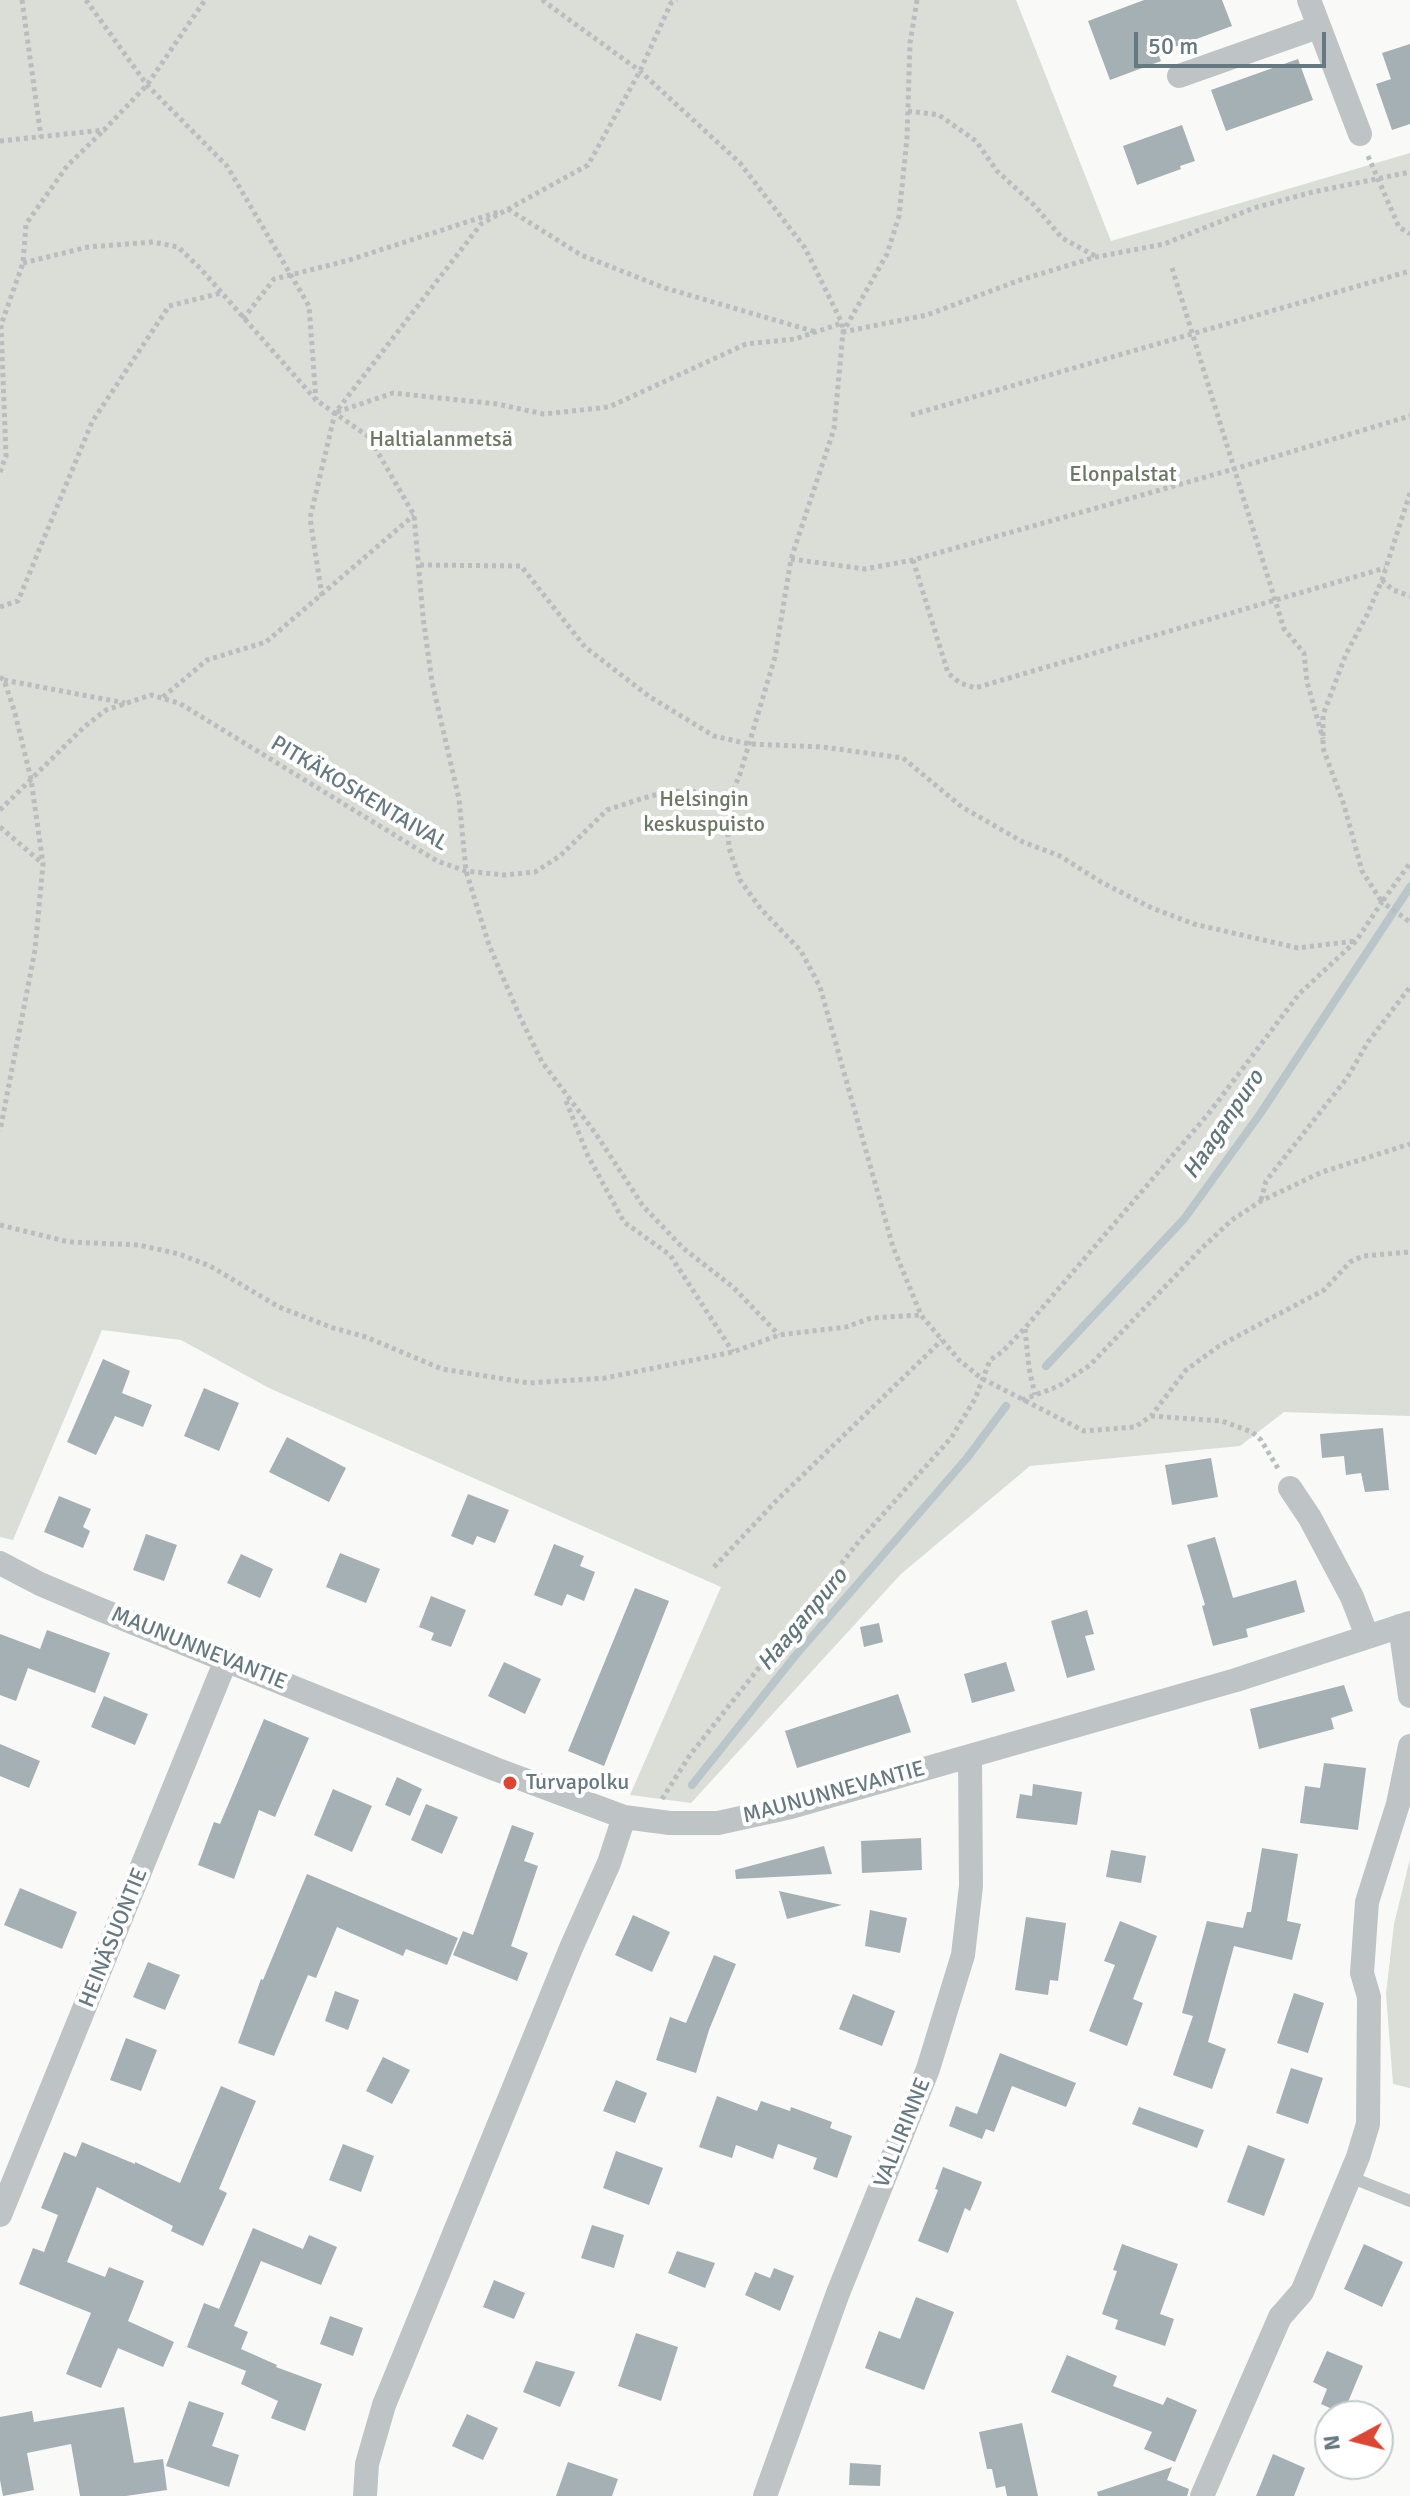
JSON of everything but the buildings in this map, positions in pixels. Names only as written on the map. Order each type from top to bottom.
[{"type":"street","points":[[1309,0],[1360,134]]},
{"type":"street","points":[[1179,76],[1318,27]]},
{"type":"street","points":[[1290,1488],[1310,1518],[1345,1584],[1367,1636]]},
{"type":"street","name":"MAUNUNNEVANTIE","points":[[0,1563],[52,1589],[495,1769],[624,1817],[670,1823],[718,1823],[763,1814],[1236,1680],[1405,1625]]},
{"type":"street","points":[[1405,1625],[1410,1696]]},
{"type":"street","name":"HEINÄSUONTIE","points":[[0,2215],[226,1660]]},
{"type":"street","points":[[1202,2496],[1280,2317],[1302,2292],[1350,2177],[1368,2124],[1369,1997],[1362,1973],[1367,1902],[1398,1804],[1410,1746]]},
{"type":"street","name":"VALLIRINNE","points":[[765,2496],[838,2293],[928,2069],[963,1955],[971,1886],[970,1756]]},
{"type":"street","points":[[365,2496],[367,2464],[384,2405],[571,1948],[609,1863],[624,1817]]},
{"type":"lane","points":[[1350,2177],[1410,2201]]},
{"type":"path","points":[[22,0],[41,137]]},
{"type":"path","points":[[86,0],[147,85],[227,166],[309,306],[316,400]]},
{"type":"path","points":[[0,472],[6,456],[0,325],[23,263],[26,224],[67,166],[147,85],[205,0]]},
{"type":"path","points":[[542,0],[640,71],[740,163],[805,248],[842,323],[834,429],[791,559],[775,657],[726,808],[729,848],[740,880],[761,909],[801,951],[820,987],[893,1247],[921,1315],[959,1360],[981,1378],[1022,1400],[1084,1431],[1135,1427],[1151,1416],[1186,1370],[1219,1346],[1324,1290],[1350,1262],[1363,1256],[1410,1252]]},
{"type":"path","points":[[843,332],[887,254],[899,216],[910,43],[917,0]]},
{"type":"path","points":[[322,596],[310,518],[335,413],[481,224],[588,165],[640,71],[673,1]]},
{"type":"path","points":[[908,111],[939,115],[976,141],[997,171],[1034,205],[1062,238],[1096,257]]},
{"type":"path","points":[[0,141],[104,130]]},
{"type":"path","points":[[1360,134],[1399,227],[1410,234]]},
{"type":"path","points":[[843,332],[927,315],[1020,280],[1096,257],[1164,244],[1254,208],[1410,172]]},
{"type":"path","points":[[243,319],[274,279],[346,261],[509,208]]},
{"type":"path","points":[[509,208],[581,255],[665,288],[816,332]]},
{"type":"path","points":[[23,263],[88,247],[153,242],[178,247],[316,400],[369,437],[414,515],[432,682],[459,799],[466,871],[489,945],[542,1062],[596,1134],[643,1206],[683,1248],[733,1287],[779,1335]]},
{"type":"path","points":[[1172,268],[1284,629],[1304,653],[1307,682],[1323,739]]},
{"type":"path","points":[[911,415],[1410,271]]},
{"type":"path","points":[[0,607],[18,601],[92,422],[169,306],[221,293]]},
{"type":"path","points":[[335,413],[393,393],[497,404],[544,414],[609,407],[746,344],[795,339],[842,323]]},
{"type":"path","points":[[791,559],[865,569],[913,560],[1410,416]]},
{"type":"path","points":[[1408,921],[1382,902],[1362,871],[1344,805],[1323,748],[1323,715],[1346,654],[1382,580],[1410,493]]},
{"type":"path","points":[[0,810],[84,727],[106,710],[151,695],[162,698],[207,660],[266,642],[414,515]]},
{"type":"path","points":[[913,560],[948,673],[960,683],[975,688],[1385,568]]},
{"type":"path","points":[[420,565],[521,566],[585,647],[650,697],[714,736],[749,744],[823,747],[903,758],[962,807],[1023,842],[1060,856],[1101,882],[1152,908],[1194,924],[1298,948],[1356,941]]},
{"type":"path","points":[[1382,580],[1393,590],[1410,596]]},
{"type":"path","points":[[0,1131],[37,939],[43,864],[31,779],[2,678],[125,703]]},
{"type":"path","name":"PITKÄKOSKENTAIVAL","points":[[162,698],[179,703],[437,861],[466,871],[504,875],[535,872],[560,856],[607,810],[650,796],[674,791],[704,792],[726,808]]},
{"type":"path","points":[[0,827],[43,864]]},
{"type":"path","points":[[651,1819],[690,1755],[860,1540],[951,1438],[975,1399],[990,1360],[1025,1328],[1209,1113],[1299,994],[1356,941],[1410,863]]},
{"type":"path","points":[[1261,1201],[1266,1181],[1347,1078],[1368,1042],[1410,987]]},
{"type":"path","points":[[563,1093],[588,1156],[624,1222],[670,1255],[733,1352]]},
{"type":"path","points":[[1022,1400],[1059,1386],[1090,1365],[1232,1220],[1261,1201],[1322,1172],[1410,1144]]},
{"type":"path","points":[[0,1225],[69,1242],[139,1245],[179,1254],[210,1266],[279,1307],[366,1337],[442,1369],[529,1383],[605,1378],[733,1352],[779,1335],[846,1327],[871,1318],[921,1315]]},
{"type":"path","points":[[1025,1328],[1035,1395]]},
{"type":"path","points":[[714,1567],[777,1500],[942,1340]]},
{"type":"path","points":[[1151,1416],[1222,1421],[1252,1432],[1261,1440],[1290,1488]]},
{"type":"green space","name":"Haltialanmetsä","points":[[0,0],[1016,0],[1111,241],[1410,153],[1410,1416],[1284,1412],[1240,1446],[1030,1466],[901,1574],[691,1803],[630,1795],[721,1587],[269,1388],[181,1340],[102,1330],[13,1540],[0,1537]]},
{"type":"green space","points":[[1410,1859],[1410,2088],[1393,2084],[1386,1994],[1394,1924]]},
{"type":"waterway","name":"Haaganpuro","points":[[1046,1366],[1184,1219],[1260,1114],[1410,887]]},
{"type":"waterway","name":"Haaganpuro","points":[[692,1785],[795,1656],[967,1458],[1006,1406]]},
{"type":"place","name":"Turvapolku","points":[[510,1783]]},
{"type":"park label","name":"Elonpalstat","points":[[1123,475]]},
{"type":"park label","name":"Helsingin keskuspuisto","points":[[704,812]]}]
